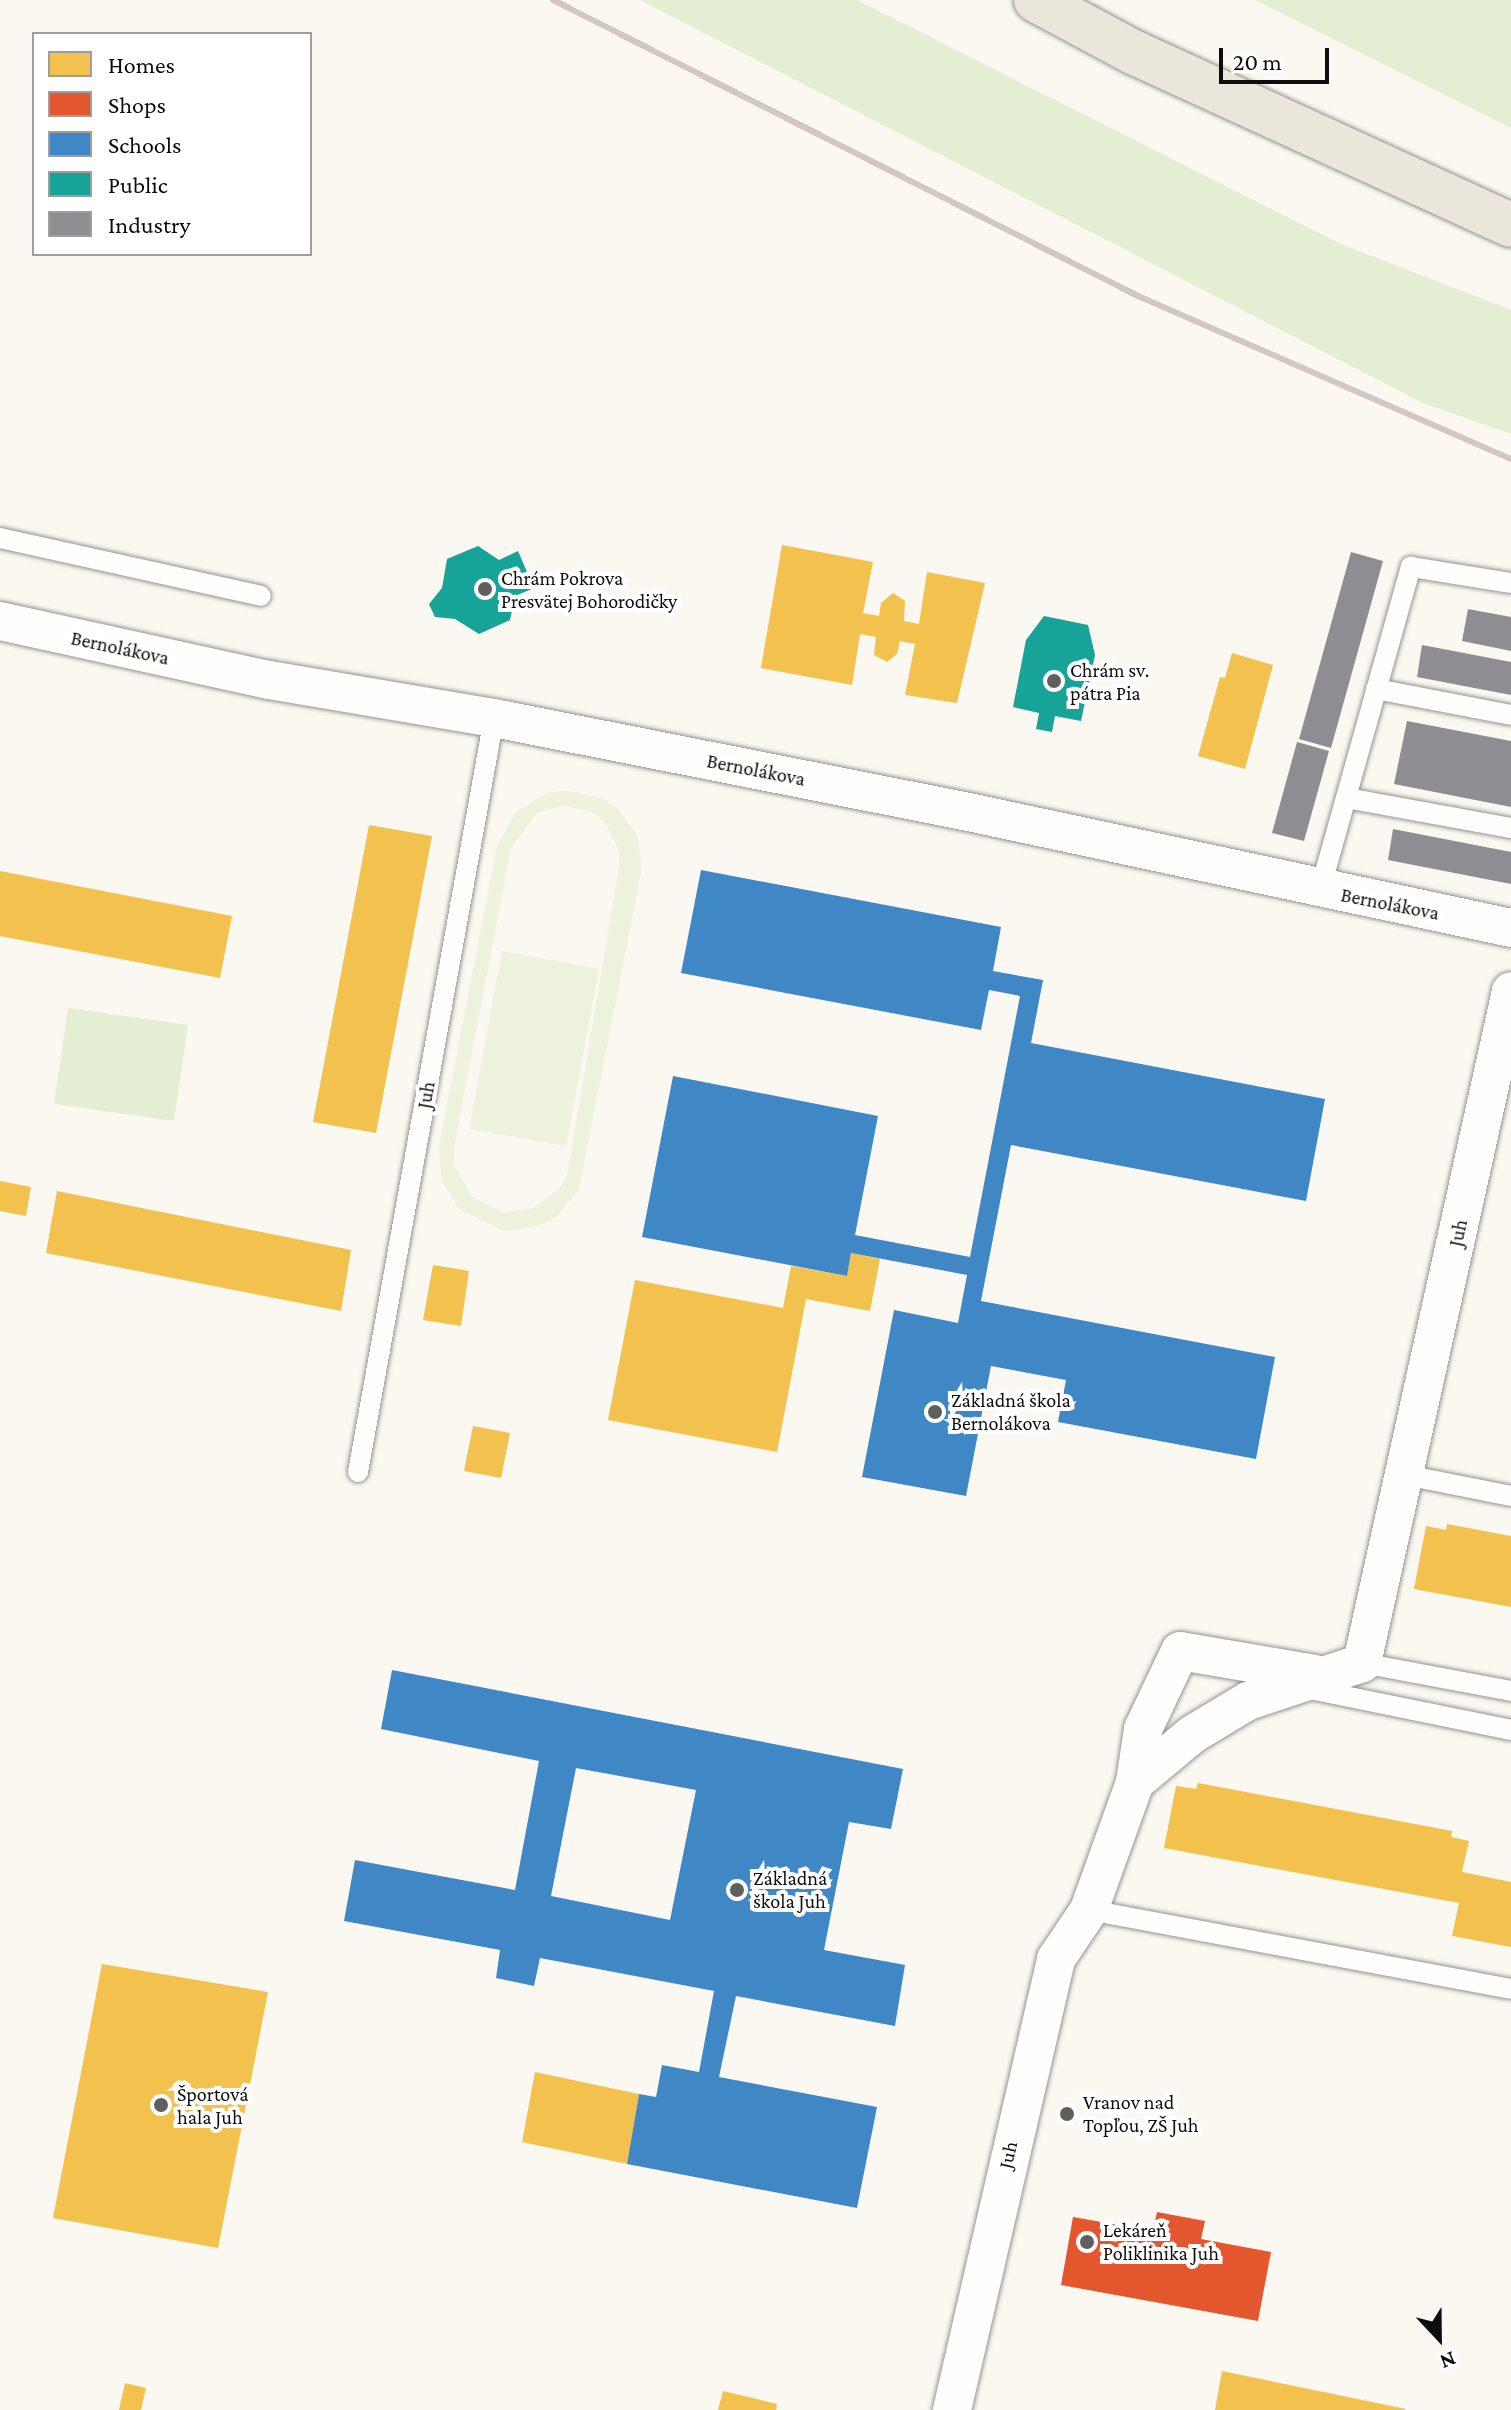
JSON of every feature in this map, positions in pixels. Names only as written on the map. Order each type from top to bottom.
[{"type":"main road","points":[[1036,0],[1135,53],[1511,225]]},
{"type":"street","name":"Bernolákova","points":[[0,621],[269,680],[494,718],[978,814],[1507,932]]},
{"type":"street","name":"Juh","points":[[952,2410],[1056,1959],[1089,1910],[1135,1782],[1143,1729],[1180,1651],[1322,1675],[1362,1663],[1511,991]]},
{"type":"street","points":[[1135,1782],[1212,1720],[1285,1685],[1322,1675]]},
{"type":"lane","points":[[0,538],[261,596]]},
{"type":"lane","points":[[1320,890],[1411,567],[1511,583]]},
{"type":"lane","points":[[1376,689],[1511,715]]},
{"type":"lane","name":"Juh","points":[[358,1472],[494,718]]},
{"type":"lane","points":[[1346,798],[1511,828]]},
{"type":"lane","points":[[1405,1475],[1511,1496]]},
{"type":"lane","name":"Juh","points":[[1362,1663],[1511,1691]]},
{"type":"lane","points":[[1285,1685],[1511,1730]]},
{"type":"lane","points":[[1089,1910],[1511,1989]]},
{"type":"green space","points":[[640,0],[857,0],[1341,244],[1511,310],[1511,434],[1423,403]]},
{"type":"green space","points":[[1255,0],[1511,0],[1511,128]]},
{"type":"green space","points":[[565,790],[602,798],[617,808],[637,835],[642,868],[579,1189],[556,1217],[539,1226],[504,1231],[459,1209],[441,1180],[439,1146],[497,846],[515,813],[547,793]],"holes":[[[564,805],[594,813],[606,824],[619,851],[619,867],[567,1175],[559,1189],[534,1208],[503,1212],[471,1196],[454,1164],[454,1147],[511,848],[537,813]]]},
{"type":"green space","points":[[502,951],[599,969],[566,1146],[469,1129]]},
{"type":"green space","points":[[68,1008],[188,1025],[174,1121],[54,1104]]},
{"type":"building: Homes","points":[[782,545],[873,562],[863,613],[879,616],[881,603],[893,593],[905,601],[904,621],[919,624],[927,572],[985,583],[957,703],[905,695],[915,644],[900,641],[897,654],[887,662],[874,655],[876,637],[860,634],[852,685],[761,668]]},
{"type":"building: Homes","points":[[1232,653],[1273,665],[1245,769],[1198,756],[1220,677],[1225,678]]},
{"type":"building: Homes","points":[[369,825],[432,836],[376,1133],[313,1122]]},
{"type":"building: Homes","points":[[0,871],[232,916],[220,978],[0,936]]},
{"type":"building: Homes","points":[[0,1181],[31,1187],[26,1216],[0,1211]]},
{"type":"building: Homes","points":[[57,1191],[351,1250],[341,1311],[46,1253]]},
{"type":"building: Homes","points":[[851,1253],[880,1259],[870,1311],[806,1299],[777,1452],[608,1420],[635,1280],[783,1308],[791,1266],[847,1276]]},
{"type":"building: Homes","points":[[433,1265],[469,1271],[461,1326],[423,1320]]},
{"type":"building: Homes","points":[[473,1426],[510,1433],[501,1478],[464,1471]]},
{"type":"building: Homes","points":[[1447,1524],[1511,1536],[1511,1607],[1414,1589],[1426,1526],[1446,1530]]},
{"type":"building: Homes","points":[[1198,1783],[1452,1831],[1451,1837],[1469,1841],[1462,1872],[1511,1882],[1511,1947],[1452,1936],[1459,1903],[1164,1848],[1176,1786],[1196,1789]]},
{"type":"building: Homes","name":"Športová hala Juh","points":[[102,1964],[268,1992],[218,2248],[53,2218]]},
{"type":"building: Homes","points":[[535,2072],[639,2094],[627,2164],[522,2142]]},
{"type":"building: Homes","points":[[1222,2371],[1406,2409],[1215,2410]]},
{"type":"building: Homes","points":[[125,2383],[146,2388],[141,2410],[119,2410]]},
{"type":"building: Homes","points":[[723,2391],[777,2404],[776,2410],[718,2410]]},
{"type":"building: Shops","points":[[1157,2212],[1205,2221],[1201,2239],[1271,2252],[1258,2321],[1061,2285],[1073,2217],[1153,2231]]},
{"type":"building: Schools","points":[[701,870],[1001,927],[993,971],[1043,980],[1031,1043],[1325,1099],[1306,1201],[1011,1145],[981,1301],[1275,1357],[1256,1459],[1058,1422],[1066,1380],[991,1366],[966,1496],[862,1477],[894,1310],[958,1323],[967,1275],[851,1253],[847,1276],[642,1237],[673,1076],[878,1116],[855,1235],[970,1257],[1020,996],[989,990],[981,1030],[681,973]]},
{"type":"building: Schools","points":[[392,1670],[903,1769],[891,1829],[849,1822],[824,1950],[905,1965],[895,2026],[736,1996],[719,2077],[877,2107],[857,2208],[627,2164],[639,2094],[656,2097],[662,2065],[699,2072],[714,1991],[540,1958],[534,1986],[496,1978],[500,1950],[344,1921],[355,1860],[515,1890],[539,1761],[381,1729]],"holes":[[[576,1768],[696,1790],[670,1920],[551,1896]]]},
{"type":"building: Public","name":"Chrám Pokrova Presvätej Bohorodičky","points":[[478,546],[499,560],[518,551],[534,588],[515,596],[510,620],[479,634],[455,619],[435,617],[429,604],[442,588],[447,559]]},
{"type":"building: Public","name":"Chrám sv. pátra Pia","points":[[1044,616],[1088,625],[1095,655],[1081,721],[1055,716],[1052,732],[1036,729],[1039,713],[1013,707],[1026,640]]},
{"type":"building: Industry","points":[[1351,552],[1383,561],[1331,748],[1299,739]]},
{"type":"building: Industry","points":[[1468,609],[1511,617],[1511,651],[1462,641]]},
{"type":"building: Industry","points":[[1422,645],[1511,662],[1511,695],[1417,677]]},
{"type":"building: Industry","points":[[1407,721],[1511,741],[1511,807],[1394,784]]},
{"type":"building: Industry","points":[[1297,742],[1329,751],[1304,841],[1272,833]]},
{"type":"building: Industry","points":[[1393,829],[1511,852],[1511,884],[1388,860]]},
{"type":"railway","points":[[553,0],[1138,296],[1511,459]]},
{"type":"place","name":"Chrám Pokrova Presvätej Bohorodičky","points":[[485,589]]},
{"type":"place","name":"Chrám sv. pátra Pia","points":[[1054,681]]},
{"type":"place","name":"Základná škola Bernolákova","points":[[935,1412]]},
{"type":"place","name":"Základná škola Juh","points":[[737,1890]]},
{"type":"place","name":"Športová hala Juh","points":[[161,2105]]},
{"type":"place","name":"Vranov nad Topľou, ZŠ Juh","points":[[1067,2114]]},
{"type":"place","name":"Lekáreň Poliklinika Juh","points":[[1087,2242]]}]
